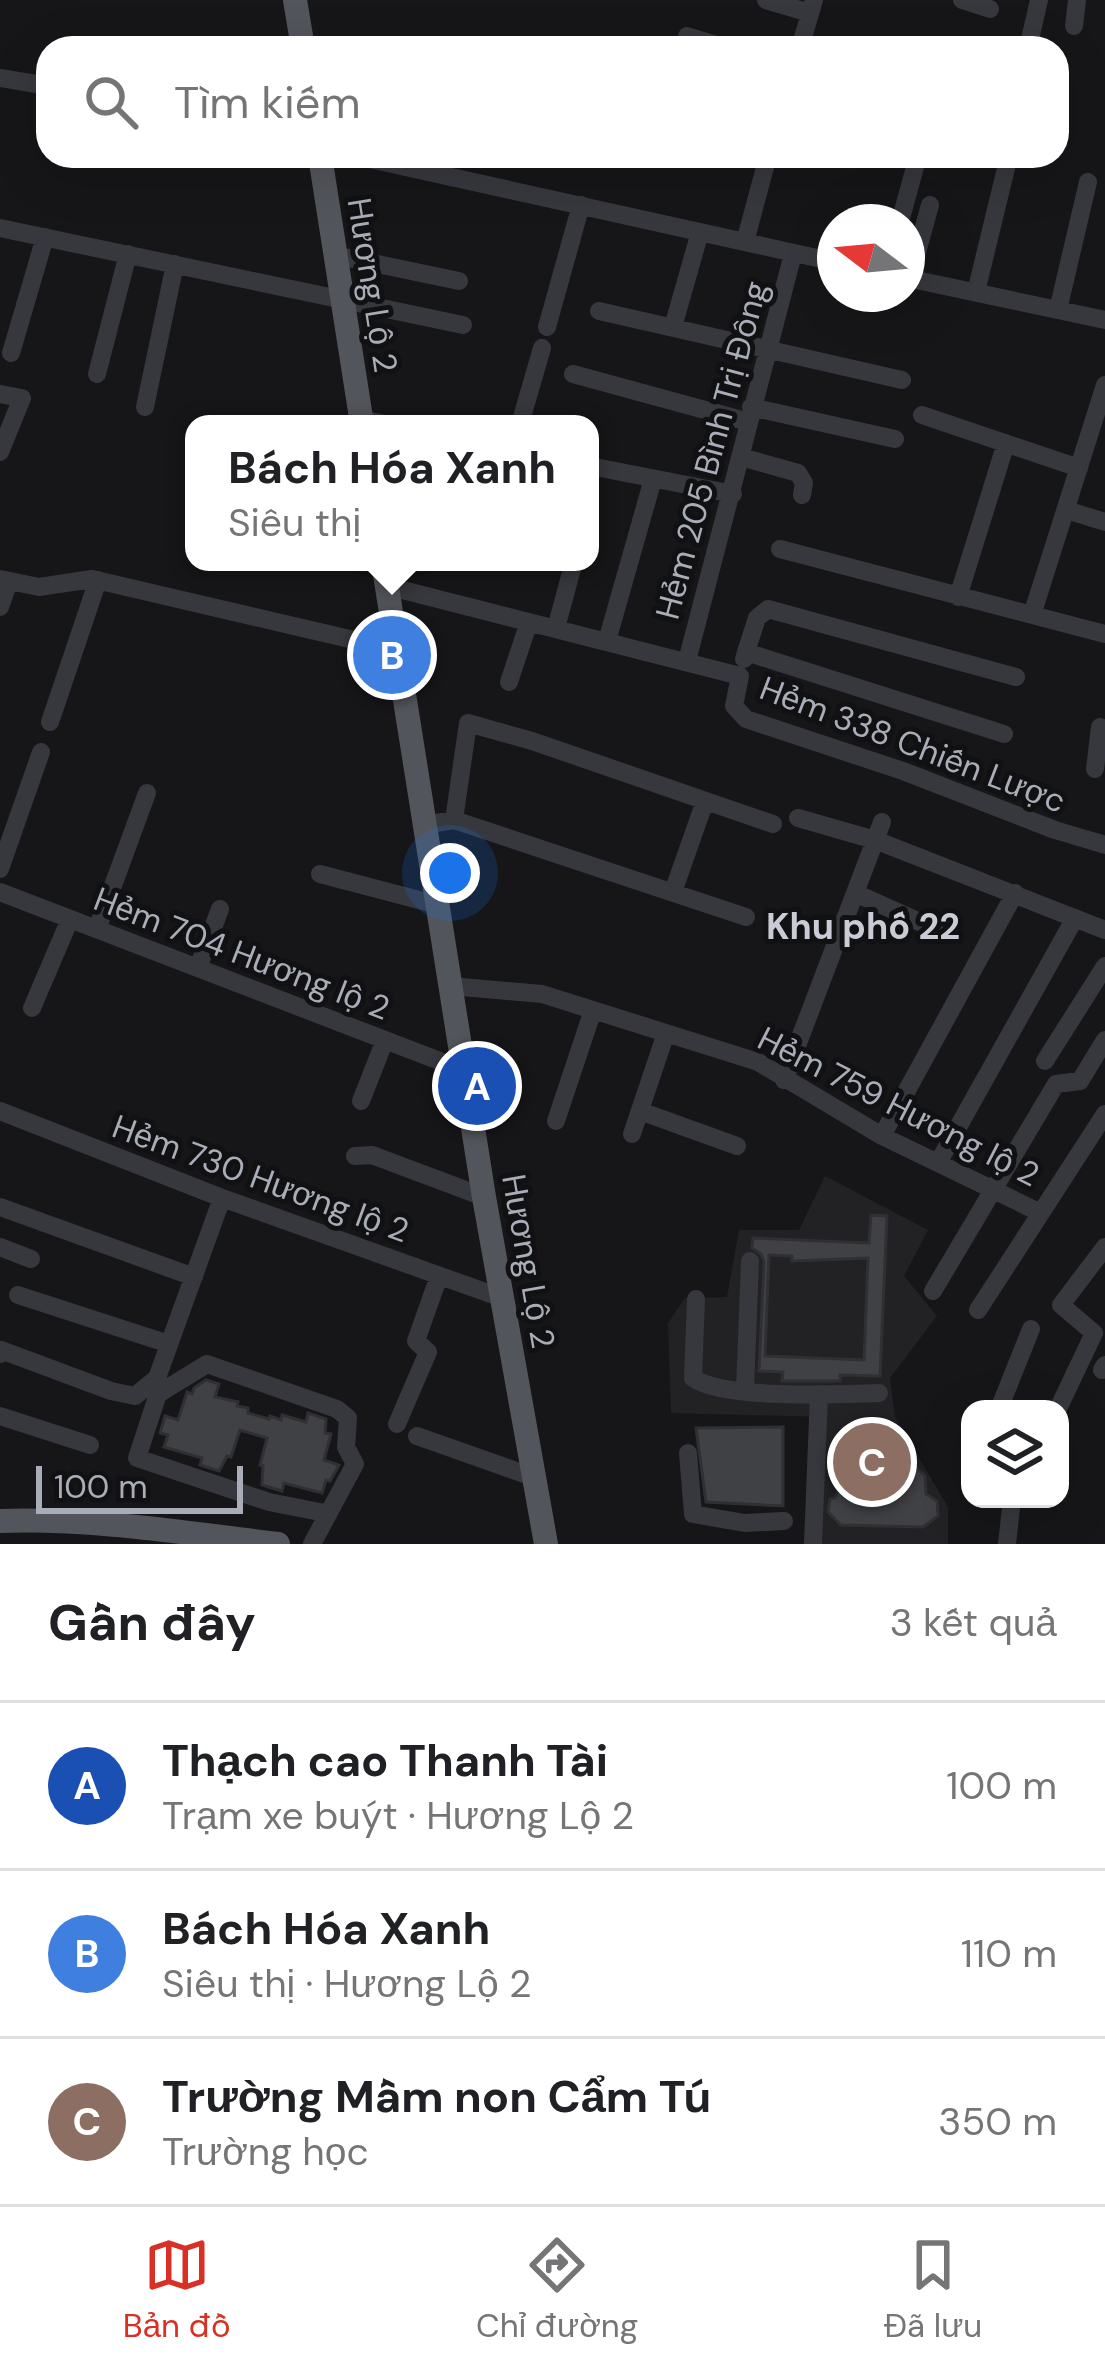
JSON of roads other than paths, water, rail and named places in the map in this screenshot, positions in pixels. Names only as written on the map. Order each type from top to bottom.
[{"type":"main road","points":[[296,0],[301,36]]},
{"type":"main road","name":"Hương Lộ 2","points":[[322,168],[341,300],[367,415]]},
{"type":"main road","name":"Hương Lộ 2","points":[[385,574],[484,1197],[546,1544]]},
{"type":"main road","points":[[1,1528],[55,1519],[274,1544]]},
{"type":"street","points":[[766,0],[812,6],[803,36]]},
{"type":"street","points":[[962,0],[990,9]]},
{"type":"street","points":[[1031,36],[1039,0]]},
{"type":"street","points":[[1074,26],[1077,0]]},
{"type":"street","points":[[0,78],[36,84]]},
{"type":"street","points":[[410,168],[817,259]]},
{"type":"street","points":[[745,242],[765,168]]},
{"type":"street","points":[[905,204],[915,168]]},
{"type":"street","points":[[976,292],[1006,168]]},
{"type":"street","points":[[1058,310],[1088,182]]},
{"type":"street","points":[[547,327],[581,206]]},
{"type":"street","points":[[925,223],[930,206]]},
{"type":"street","points":[[0,228],[463,325]]},
{"type":"street","points":[[673,327],[700,232]]},
{"type":"street","points":[[11,353],[45,237]]},
{"type":"street","points":[[97,374],[128,254]]},
{"type":"street","name":"Hẻm 205 Bình Trị Đông","points":[[687,661],[793,254]]},
{"type":"street","points":[[334,256],[458,281]]},
{"type":"street","points":[[145,407],[175,264]]},
{"type":"street","points":[[925,281],[1105,320]]},
{"type":"street","points":[[599,311],[902,380]]},
{"type":"street","points":[[523,415],[542,348]]},
{"type":"street","points":[[573,374],[750,414],[895,439]]},
{"type":"street","points":[[1032,615],[1079,468],[1099,423],[1105,385]]},
{"type":"street","points":[[0,394],[22,398],[0,452]]},
{"type":"street","points":[[922,415],[1079,468]]},
{"type":"street","points":[[958,597],[1006,443]]},
{"type":"street","points":[[741,457],[797,473],[804,483],[802,495]]},
{"type":"street","points":[[599,468],[733,494]]},
{"type":"street","points":[[607,641],[652,479]]},
{"type":"street","points":[[1066,510],[1105,522]]},
{"type":"street","points":[[780,549],[1105,634]]},
{"type":"street","points":[[556,628],[571,571]]},
{"type":"street","name":"Hẻm 338 Chiến Lược","points":[[385,574],[529,622],[740,676],[734,706],[746,719],[1105,845]]},
{"type":"street","points":[[0,607],[5,580],[39,586],[98,580],[397,650]]},
{"type":"street","points":[[50,722],[98,580]]},
{"type":"street","points":[[740,676],[757,617],[768,609],[1016,677]]},
{"type":"street","points":[[509,682],[529,622]]},
{"type":"street","points":[[746,652],[1004,734]]},
{"type":"street","points":[[454,820],[468,723],[773,824]]},
{"type":"street","points":[[1076,780],[1083,771],[1100,772],[1100,727]]},
{"type":"street","points":[[0,868],[40,752]]},
{"type":"street","points":[[97,929],[146,793]]},
{"type":"street","points":[[673,892],[705,801]]},
{"type":"street","points":[[798,818],[879,831],[1105,930]]},
{"type":"street","points":[[424,825],[454,820],[746,917]]},
{"type":"street","points":[[784,1080],[879,831]]},
{"type":"street","points":[[320,874],[438,905]]},
{"type":"street","name":"Hẻm 704 Hương lộ 2","points":[[0,892],[463,1070]]},
{"type":"street","points":[[855,892],[942,932]]},
{"type":"street","points":[[882,1136],[1015,892]]},
{"type":"street","points":[[198,968],[220,909]]},
{"type":"street","points":[[938,1162],[1075,918]]},
{"type":"street","points":[[32,1008],[70,919]]},
{"type":"street","points":[[1045,1061],[1105,966]]},
{"type":"street","name":"Hẻm 759 Hương lộ 2","points":[[451,986],[542,994],[758,1062],[882,1136],[1041,1213]]},
{"type":"street","points":[[556,1121],[593,1010]]},
{"type":"street","points":[[632,1134],[666,1033]]},
{"type":"street","points":[[361,1101],[385,1040]]},
{"type":"street","points":[[933,1291],[1056,1084],[1080,1081],[1105,1040]]},
{"type":"street","name":"Hẻm 730 Hương lộ 2","points":[[0,1111],[222,1198],[502,1298]]},
{"type":"street","points":[[640,1111],[737,1146]]},
{"type":"street","points":[[978,1310],[1102,1124]]},
{"type":"street","points":[[356,1156],[386,1160],[484,1197]]},
{"type":"street","points":[[0,1354],[1,1350],[135,1396],[157,1378],[222,1198]]},
{"type":"street","points":[[0,1207],[194,1277]]},
{"type":"street","points":[[0,1247],[31,1259]]},
{"type":"street","points":[[1063,1400],[1099,1335],[1061,1305],[1105,1247]]},
{"type":"street","points":[[745,1390],[750,1261]]},
{"type":"street","points":[[397,1424],[428,1352],[416,1341],[439,1276]]},
{"type":"street","points":[[18,1294],[169,1344]]},
{"type":"street","points":[[696,1299],[692,1378],[702,1384],[819,1394],[879,1393]]},
{"type":"street","points":[[1002,1400],[1031,1329]]},
{"type":"street","points":[[312,1544],[355,1464],[346,1447],[348,1418],[337,1408],[207,1364],[158,1394],[137,1458],[269,1502],[326,1514]]},
{"type":"street","points":[[813,1544],[819,1394]]},
{"type":"street","points":[[0,1416],[90,1445]]},
{"type":"street","points":[[417,1436],[533,1477]]},
{"type":"street","points":[[688,1454],[693,1514],[745,1523],[784,1521]]},
{"type":"street","points":[[269,1502],[274,1544]]},
{"type":"street","points":[[1007,1544],[1011,1508]]},
{"type":"street","points":[[745,1523],[745,1544]]},
{"type":"place","name":"Bách Hóa Xanh","points":[[392,655]]},
{"type":"place","name":"Thạch cao Thanh Tài","points":[[477,1086]]},
{"type":"place","name":"Trường Mầm non Cẩm Tú","points":[[872,1462]]},
{"type":"district","name":"Khu phố 22","points":[[863,926]]}]
